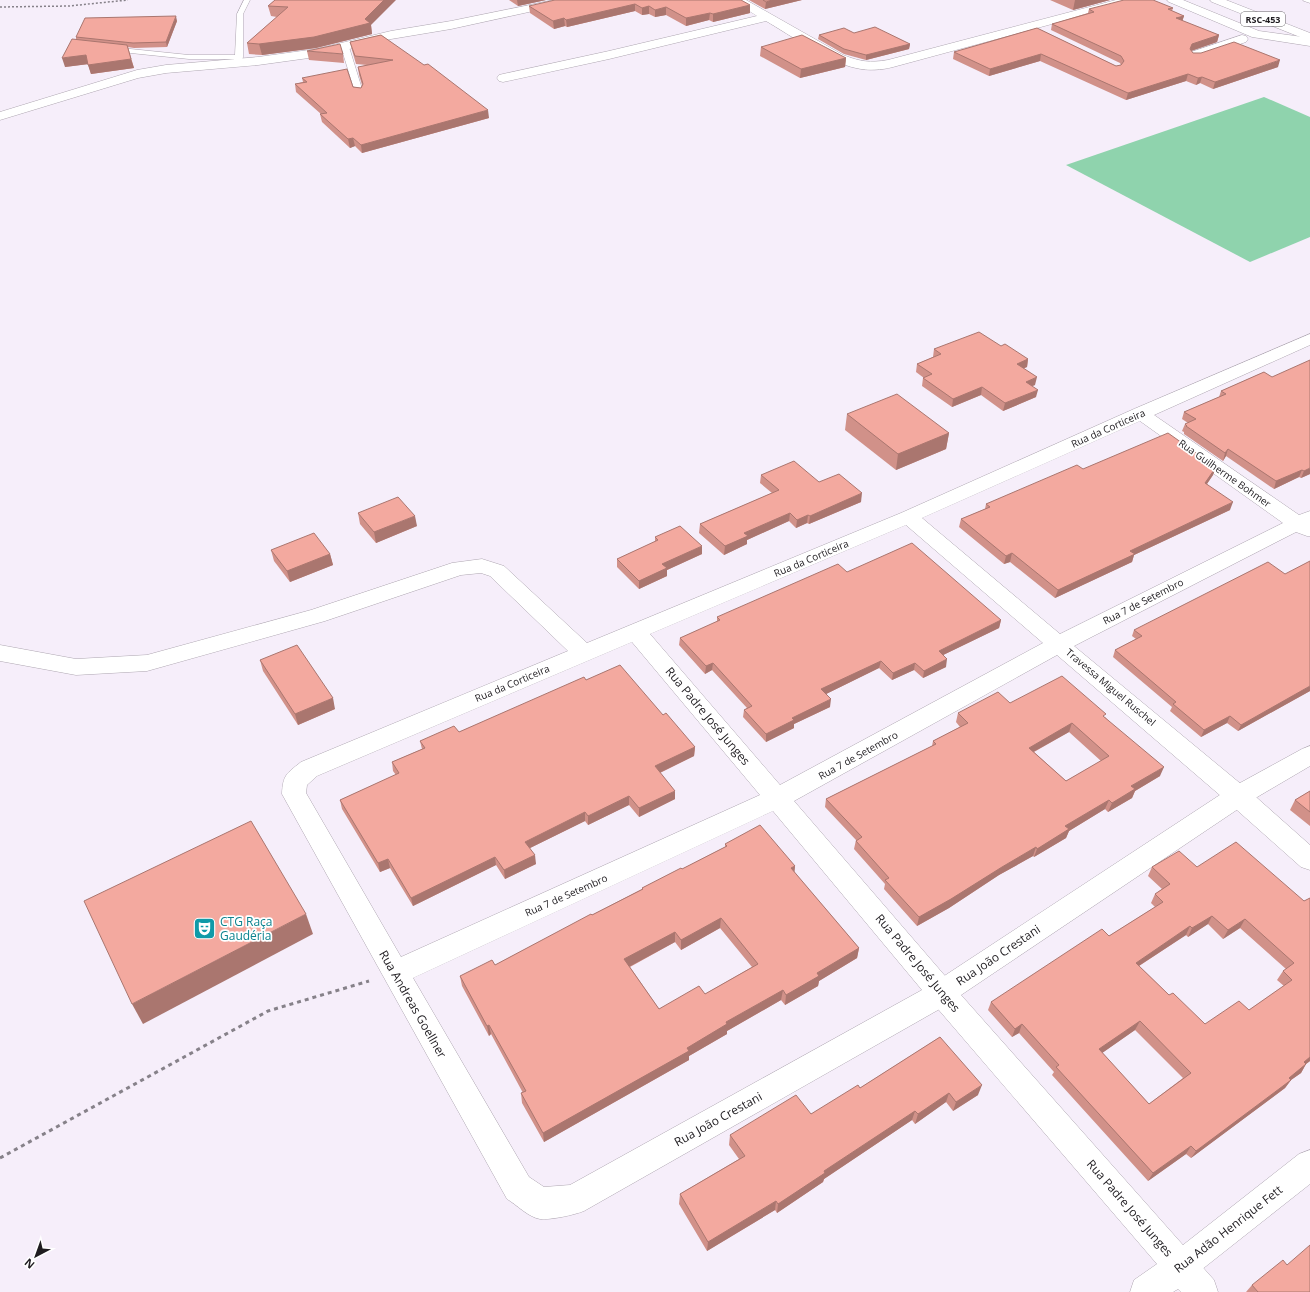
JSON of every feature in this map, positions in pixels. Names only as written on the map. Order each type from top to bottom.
[{"type":"main road","points":[[0,116],[111,80],[137,74],[239,60],[290,57],[345,47],[391,35],[451,25],[570,0]]},
{"type":"main road","points":[[738,0],[839,58],[858,65],[874,66],[889,64],[1129,0]]},
{"type":"main road","points":[[1173,0],[1256,34],[1310,42]]},
{"type":"main road","name":"RSC-453","points":[[1216,0],[1310,38]]},
{"type":"main road","points":[[503,78],[767,18]]},
{"type":"main road","points":[[1029,26],[1044,33]]},
{"type":"main road","points":[[1195,55],[1256,34]]},
{"type":"main road","name":"Rua da Corticeira","points":[[309,769],[908,517],[1310,339]]},
{"type":"main road","name":"Rua Guilherme Bohmer","points":[[1140,413],[1306,524]]},
{"type":"main road","name":"Travessa Miguel Ruschel","points":[[908,517],[1238,796],[1310,860]]},
{"type":"main road","name":"Rua 7 de Setembro","points":[[395,973],[778,798],[1059,644],[1306,524]]},
{"type":"main road","points":[[0,653],[76,667],[147,663],[317,616],[459,568],[482,566],[497,571],[583,653]]},
{"type":"main road","name":"Rua Padre José Junges","points":[[636,632],[942,993],[1202,1292]]},
{"type":"main road","name":"Rua João Crestani","points":[[573,1200],[942,993],[1238,796],[1310,755]]},
{"type":"main road","name":"Rua Andreas Goellner","points":[[309,769],[295,781],[294,794],[518,1188],[540,1203],[573,1200]]},
{"type":"main road","name":"Rua Adão Henrique Fett","points":[[1146,1292],[1310,1165]]},
{"type":"lane","points":[[106,48],[189,57],[239,60],[240,14],[247,0]]},
{"type":"lane","points":[[1306,0],[1310,1]]},
{"type":"lane","points":[[345,47],[359,92]]},
{"type":"path","points":[[0,7],[69,6],[128,0]]},
{"type":"path","points":[[0,1158],[268,1011],[395,973]]},
{"type":"green space","points":[[1264,97],[1310,117],[1310,237],[1250,262],[1066,165]]},
{"type":"building","points":[[275,0],[384,0],[365,19],[370,23],[314,37],[259,44],[247,43],[288,7],[268,6]]},
{"type":"building","points":[[555,0],[741,0],[750,5],[713,14],[710,13],[686,18],[666,7],[655,10],[649,6],[642,8],[635,4],[566,20],[564,18],[553,21],[529,6]]},
{"type":"building","points":[[1124,0],[1153,0],[1173,8],[1168,9],[1184,16],[1176,18],[1219,35],[1192,44],[1190,49],[1193,53],[1201,53],[1234,42],[1280,60],[1215,82],[1188,74],[1128,93],[1041,54],[990,69],[954,52],[1037,28],[1116,66],[1121,65],[1124,61],[1121,56],[1052,24],[1094,12],[1089,9]]},
{"type":"building","points":[[176,16],[166,42],[133,43],[76,37],[85,18]]},
{"type":"building","points":[[875,27],[910,44],[866,55],[844,49],[819,35],[844,28],[854,33]]},
{"type":"building","points":[[381,35],[424,65],[428,64],[488,110],[361,145],[353,138],[348,139],[320,114],[327,113],[295,84],[307,82],[302,78],[347,69],[353,87],[361,88],[363,84],[358,67],[393,60],[355,56],[350,42]]},
{"type":"building","points":[[802,35],[846,58],[801,69],[761,47]]},
{"type":"building","points":[[72,39],[127,45],[131,59],[88,65],[86,55],[62,58]]},
{"type":"building","points":[[340,44],[343,54],[307,51]]},
{"type":"building","points":[[979,332],[1001,346],[1005,344],[1028,359],[1017,364],[1037,377],[1026,382],[1038,390],[1005,403],[982,387],[953,399],[923,378],[932,374],[917,364],[941,354],[934,349]]},
{"type":"building","points":[[1310,360],[1310,468],[1276,481],[1228,449],[1225,453],[1186,426],[1185,424],[1196,419],[1184,412],[1226,394],[1221,391],[1264,372],[1272,377]]},
{"type":"building","points":[[897,394],[949,433],[898,454],[847,414]]},
{"type":"building","points":[[1168,433],[1216,467],[1205,483],[1233,502],[1130,551],[1135,554],[1058,590],[1012,553],[1006,556],[961,519],[990,507],[986,504],[1077,465],[1083,469]]},
{"type":"building","points":[[794,461],[819,482],[839,474],[862,493],[810,516],[808,515],[797,520],[790,513],[744,533],[748,536],[725,546],[700,524],[779,490],[761,475]]},
{"type":"building","points":[[398,497],[415,516],[374,532],[358,513]]},
{"type":"building","points":[[680,526],[702,546],[662,564],[667,568],[639,581],[617,559],[658,540],[655,537]]},
{"type":"building","points":[[314,533],[330,554],[287,571],[271,550]]},
{"type":"building","points":[[912,543],[1001,620],[939,651],[947,659],[924,671],[915,663],[893,673],[881,661],[821,689],[831,699],[792,718],[794,720],[766,734],[744,710],[752,706],[713,663],[706,666],[680,638],[720,620],[717,617],[838,564],[847,572]]},
{"type":"building","points":[[1310,561],[1310,686],[1241,725],[1230,716],[1204,730],[1173,704],[1176,702],[1115,650],[1142,636],[1134,630],[1268,562],[1285,574]]},
{"type":"building","points":[[297,645],[333,698],[295,714],[260,660]]},
{"type":"building","points":[[620,665],[663,715],[666,713],[695,747],[655,766],[675,791],[639,808],[629,796],[588,816],[585,812],[525,842],[535,855],[504,870],[495,857],[411,898],[388,859],[378,863],[340,800],[399,773],[392,762],[425,748],[420,741],[454,726],[459,732],[584,677],[586,680]]},
{"type":"building","points":[[1062,676],[1106,714],[1103,716],[1164,767],[1131,786],[1135,789],[1112,803],[1109,800],[1065,826],[1069,829],[1037,849],[1036,847],[919,917],[885,880],[889,878],[856,841],[862,837],[826,799],[936,744],[933,741],[968,723],[958,713],[998,692],[1010,703]],"holes":[[[1072,723],[1109,756],[1066,781],[1029,748]]]},
{"type":"building","points":[[1310,791],[1310,812],[1295,800]]},
{"type":"building","name":"CTG Raça Gaudéria","points":[[251,821],[306,914],[132,1004],[84,901]]},
{"type":"building","points":[[760,825],[795,866],[791,868],[859,948],[817,973],[819,976],[786,995],[783,990],[726,1022],[727,1024],[687,1048],[689,1051],[543,1133],[521,1093],[526,1091],[489,1025],[487,1026],[460,976],[492,960],[495,965],[591,914],[592,915],[681,868],[682,869],[727,846],[725,844]],"holes":[[[721,918],[758,964],[705,994],[699,986],[659,1009],[624,959],[675,932],[681,940]]]},
{"type":"building","points":[[1236,842],[1304,901],[1310,898],[1310,1057],[1304,1062],[1306,1064],[1289,1078],[1291,1080],[1196,1151],[1191,1146],[1153,1173],[1056,1067],[1059,1065],[1022,1024],[1015,1029],[991,1002],[1102,929],[1109,936],[1163,902],[1155,894],[1170,884],[1152,867],[1179,851],[1197,867]],"holes":[[[1212,916],[1228,930],[1245,919],[1294,963],[1283,971],[1292,980],[1249,1010],[1239,1001],[1205,1024],[1173,993],[1169,995],[1136,963],[1190,926],[1192,928]],[[1140,1021],[1191,1073],[1149,1104],[1099,1049]]]},
{"type":"building","points":[[940,1037],[982,1085],[956,1102],[949,1093],[918,1114],[915,1111],[824,1171],[825,1173],[778,1204],[776,1201],[708,1242],[680,1194],[745,1156],[730,1135],[796,1095],[811,1114],[858,1085],[860,1088]]},
{"type":"building","points":[[1310,1245],[1310,1292],[1258,1292],[1252,1285],[1283,1260],[1287,1265]]},
{"type":"place","name":"CTG Raça Gaudéria","points":[[204,928]]}]
